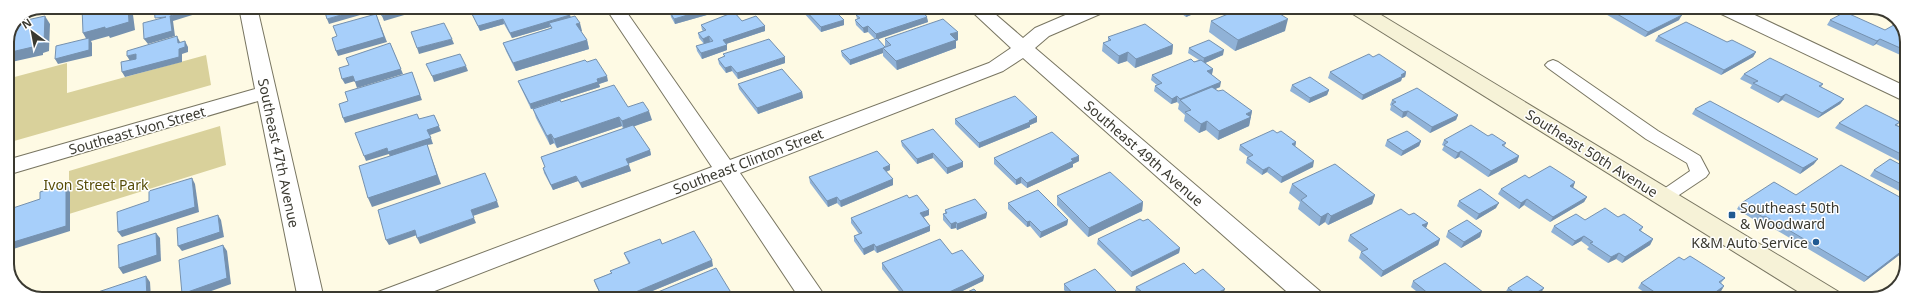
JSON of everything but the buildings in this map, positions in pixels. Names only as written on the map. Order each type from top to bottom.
[{"type":"main road","name":"Southeast 50th Avenue","points":[[1366,14],[1819,292]]},
{"type":"street","name":"Southeast 47th Avenue","points":[[249,14],[309,292]]},
{"type":"street","points":[[619,14],[809,292]]},
{"type":"street","name":"Southeast 49th Avenue","points":[[984,14],[1304,292]]},
{"type":"street","name":"Southeast Clinton Street","points":[[404,292],[996,67],[1023,48],[1042,32],[1084,14]]},
{"type":"street","points":[[1737,14],[1900,92]]},
{"type":"street","name":"Southeast Ivon Street","points":[[14,166],[266,92]]},
{"type":"lane","points":[[1553,65],[1652,135],[1694,160],[1700,173],[1664,197]]},
{"type":"green space","name":"Ivon Street Park","points":[[206,55],[211,85],[14,141],[14,77],[67,63],[67,93]]},
{"type":"green space","name":"Ivon Street Park","points":[[220,126],[226,165],[69,214],[69,171]]},
{"type":"place","name":"Southeast 50th & Woodward","points":[[1732,215]]},
{"type":"place","name":"K&M Auto Service","points":[[1816,242]]}]
